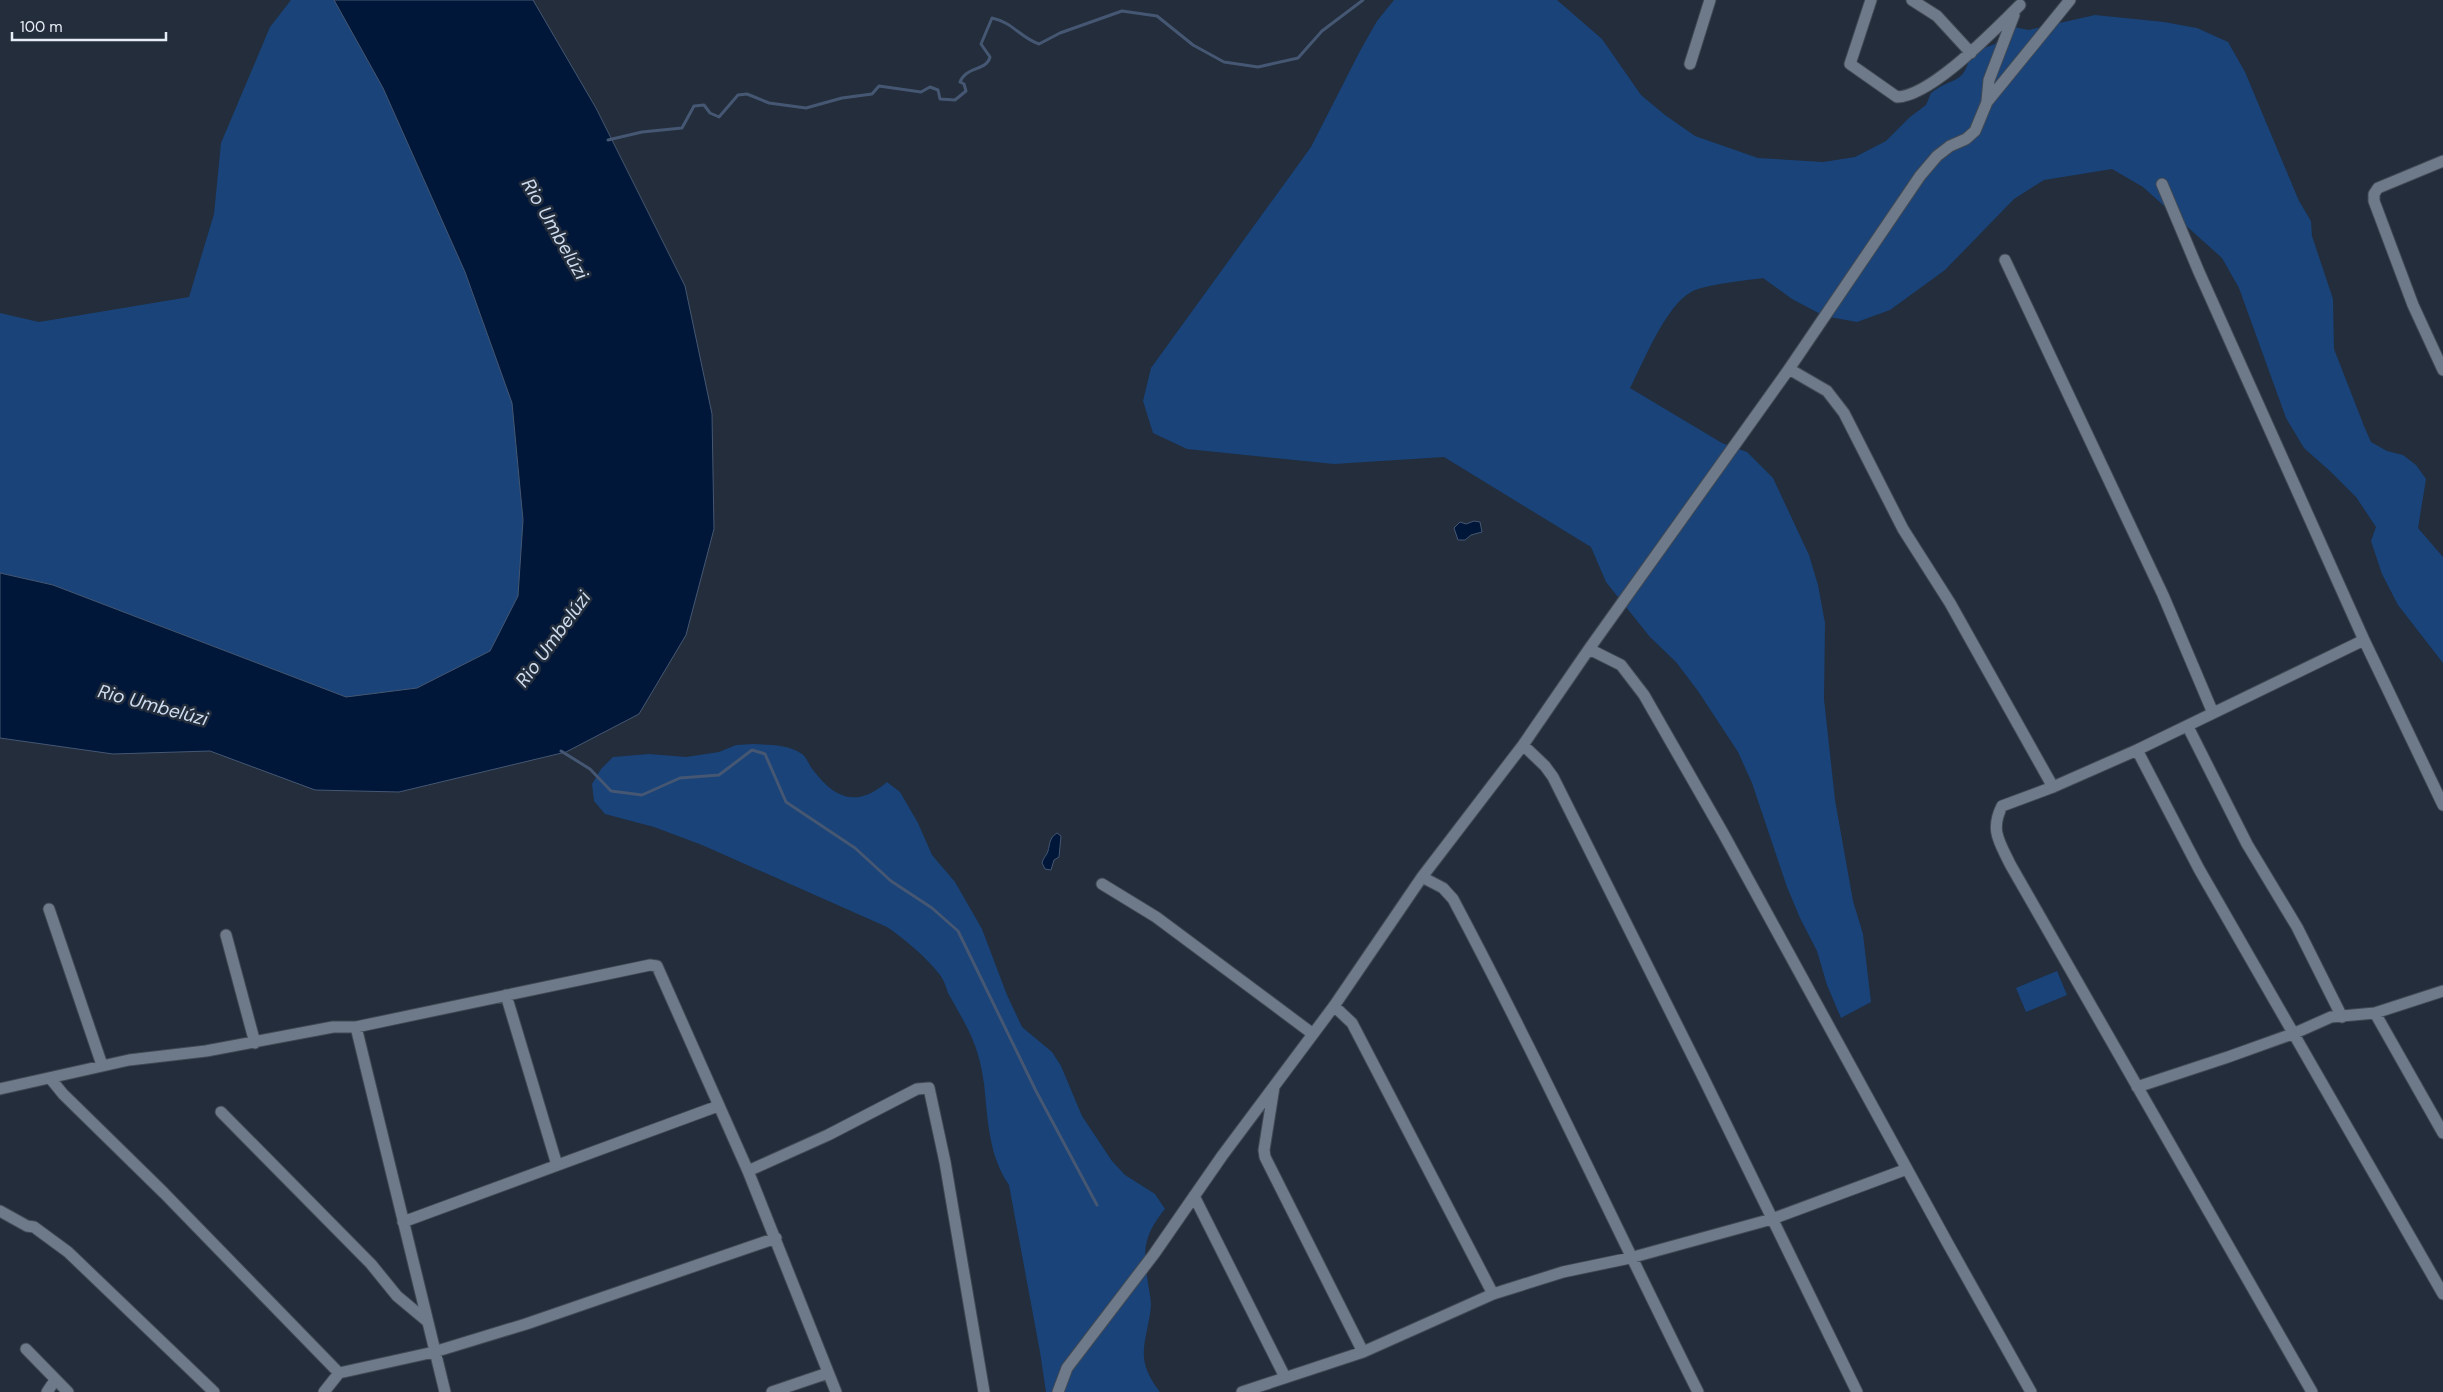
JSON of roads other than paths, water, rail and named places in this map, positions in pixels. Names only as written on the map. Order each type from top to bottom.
[{"type":"street","points":[[1690,64],[1710,0]]},
{"type":"street","points":[[1871,0],[1850,64],[1890,94],[1897,96],[1910,94],[1954,66],[1971,53],[2021,2]]},
{"type":"street","points":[[1912,0],[1937,16],[1971,53]]},
{"type":"street","points":[[1058,1392],[1067,1368],[1154,1254],[1274,1085],[1334,1006],[1422,877],[1523,745],[1589,649],[1789,370],[1920,176],[1937,156],[1975,131],[1987,102],[2070,0]]},
{"type":"street","points":[[1987,102],[1989,80],[2001,52],[2008,26],[2021,2]]},
{"type":"street","points":[[2443,161],[2378,188],[2374,194],[2374,201],[2413,305],[2443,370]]},
{"type":"street","points":[[2162,184],[2199,272],[2364,640],[2443,805]]},
{"type":"street","points":[[2005,260],[2163,595],[2213,713]]},
{"type":"street","points":[[1789,370],[1827,392],[1844,413],[1903,529],[1950,603],[2053,787]]},
{"type":"street","points":[[2312,1392],[2010,864],[1995,830],[1997,816],[2002,806],[2053,787],[2188,727],[2364,640]]},
{"type":"street","points":[[1589,649],[1621,665],[1644,695],[1723,833],[2031,1392]]},
{"type":"street","points":[[2188,727],[2247,844],[2297,926],[2342,1017]]},
{"type":"street","points":[[1523,745],[1545,766],[1553,777],[1857,1392]]},
{"type":"street","points":[[2137,750],[2200,869],[2443,1294]]},
{"type":"street","points":[[1422,877],[1443,888],[1453,899],[1542,1072],[1630,1258],[1698,1392]]},
{"type":"street","points":[[1102,884],[1156,917],[1313,1034]]},
{"type":"street","points":[[49,909],[102,1065]]},
{"type":"street","points":[[226,935],[255,1043]]},
{"type":"street","points":[[0,1089],[102,1065],[255,1043],[333,1027],[356,1027],[650,965],[657,966],[748,1171],[836,1392]]},
{"type":"street","points":[[2138,1087],[2295,1033],[2330,1017],[2375,1013],[2443,991]]},
{"type":"street","points":[[506,995],[557,1165]]},
{"type":"street","points":[[1334,1006],[1352,1023],[1493,1294]]},
{"type":"street","points":[[2375,1013],[2443,1133]]},
{"type":"street","points":[[356,1027],[445,1392]]},
{"type":"street","points":[[50,1078],[63,1094],[164,1193],[339,1373]]},
{"type":"street","points":[[1274,1085],[1264,1150],[1265,1157],[1363,1352]]},
{"type":"street","points":[[748,1171],[828,1135],[917,1089],[929,1088],[945,1162],[984,1392]]},
{"type":"street","points":[[403,1222],[718,1106]]},
{"type":"street","points":[[221,1112],[371,1264],[397,1296],[427,1321]]},
{"type":"street","points":[[1242,1392],[1363,1352],[1493,1294],[1563,1272],[1630,1258],[1772,1219],[1907,1169]]},
{"type":"street","points":[[1194,1196],[1285,1377]]},
{"type":"street","points":[[0,1211],[27,1226],[34,1227],[68,1252],[214,1392]]},
{"type":"street","points":[[324,1392],[339,1373],[434,1352],[526,1324],[776,1238]]},
{"type":"street","points":[[26,1350],[68,1392]]},
{"type":"street","points":[[772,1392],[828,1373]]},
{"type":"street","points":[[47,1392],[55,1380]]},
{"type":"water","name":"Rio Umbelúzi","points":[[334,0],[533,0],[596,108],[685,286],[712,414],[714,529],[686,635],[639,714],[566,752],[399,792],[315,790],[210,751],[113,754],[0,738],[0,573],[53,585],[346,697],[417,688],[490,651],[518,596],[523,520],[512,403],[465,272],[383,88]]},
{"type":"water","points":[[1474,521],[1480,522],[1482,532],[1471,535],[1465,540],[1458,540],[1454,528],[1460,522],[1466,524]]},
{"type":"water","points":[[1057,833],[1061,836],[1059,857],[1054,860],[1051,870],[1045,869],[1042,863],[1051,839]]},
{"type":"waterway","points":[[608,140],[642,132],[682,128],[694,106],[704,105],[710,113],[719,117],[738,95],[747,94],[769,103],[806,108],[842,98],[872,94],[879,86],[921,92],[930,87],[938,90],[940,99],[955,100],[966,91],[964,84],[960,82],[963,77],[967,73],[985,65],[990,57],[981,44],[992,18],[1006,23],[1026,38],[1039,44],[1060,33],[1122,11],[1157,16],[1193,45],[1224,62],[1258,67],[1298,58],[1322,31],[1363,0]]},
{"type":"waterway","points":[[561,751],[590,769],[611,791],[642,795],[680,778],[719,775],[752,750],[765,754],[786,802],[855,848],[891,881],[932,908],[958,931],[1036,1091],[1097,1205]]}]
